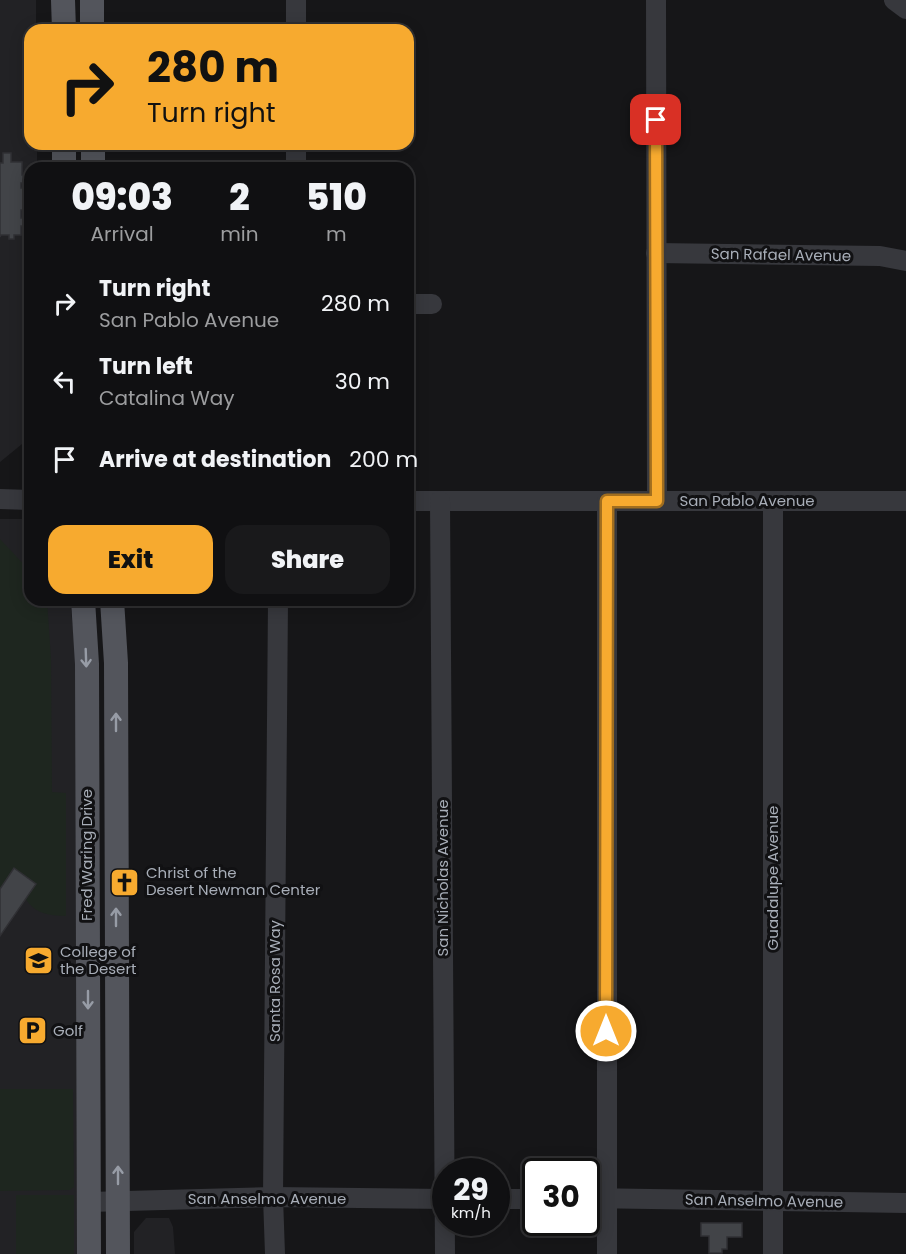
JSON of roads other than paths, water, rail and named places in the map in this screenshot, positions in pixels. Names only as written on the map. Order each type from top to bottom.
[{"type":"main road","points":[[63,0],[64,24]]},
{"type":"main road","points":[[92,0],[92,24]]},
{"type":"main road","name":"Fred Waring Drive","points":[[83,606],[87,664],[89,1254]]},
{"type":"main road","name":"Fred Waring Drive","points":[[112,606],[116,663],[118,1254]]},
{"type":"street","points":[[296,0],[296,24]]},
{"type":"street","points":[[656,0],[657,501]]},
{"type":"street","points":[[894,0],[906,9]]},
{"type":"street","name":"San Rafael Avenue","points":[[656,253],[880,256],[906,261]]},
{"type":"street","points":[[414,304],[432,304]]},
{"type":"street","points":[[0,499],[24,500]]},
{"type":"street","name":"San Pablo Avenue","points":[[414,501],[906,501]]},
{"type":"street","name":"San Nicholas Avenue","points":[[440,501],[445,1158]]},
{"type":"street","points":[[597,1158],[607,501]]},
{"type":"street","name":"Guadalupe Avenue","points":[[773,501],[774,1254]]},
{"type":"street","name":"Santa Rosa Way","points":[[275,1254],[273,1197],[278,606]]},
{"type":"street","name":"San Anselmo Avenue","points":[[89,1202],[273,1197],[432,1199]]},
{"type":"street","name":"San Anselmo Avenue","points":[[600,1198],[906,1203]]},
{"type":"street","points":[[600,1218],[607,1254]]},
{"type":"street","name":"San Nicholas Avenue","points":[[445,1236],[445,1254]]},
{"type":"place","name":"Christ of the Desert Newman Center","points":[[125,882]]},
{"type":"place","name":"College of the Desert","points":[[39,961]]},
{"type":"place","name":"Golf","points":[[32,1031]]}]
